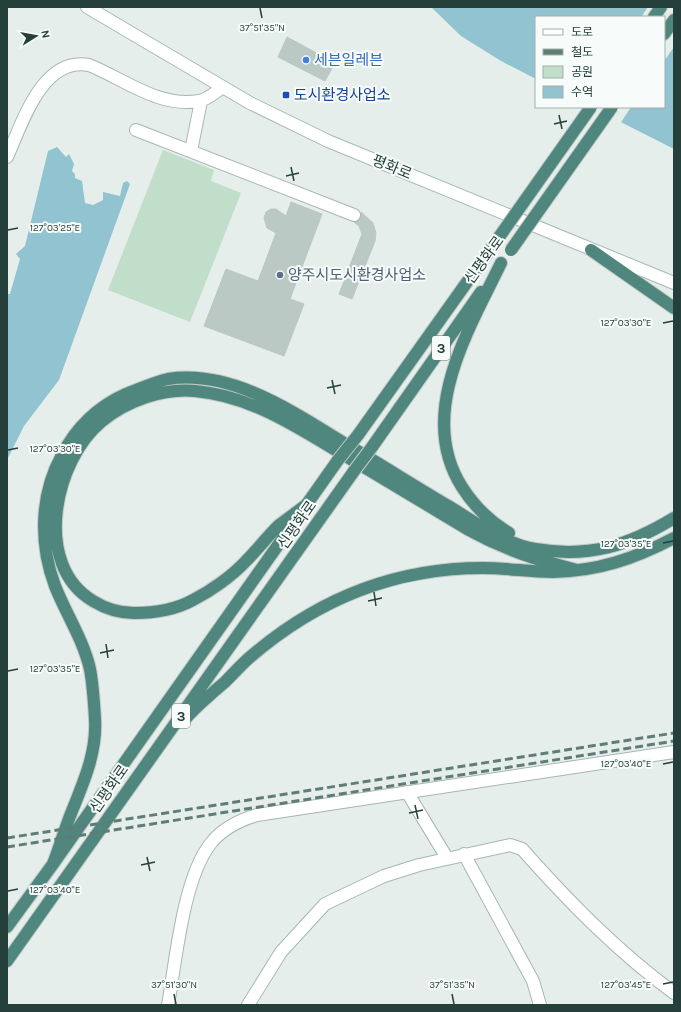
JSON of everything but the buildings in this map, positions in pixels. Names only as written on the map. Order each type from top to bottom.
[{"type":"highway","points":[[655,16],[661,7]]},
{"type":"highway","points":[[665,33],[674,20]]},
{"type":"highway","name":"신평화로","points":[[7,927],[54,864],[306,505],[358,435],[589,108]]},
{"type":"highway","name":"신평화로","points":[[7,961],[611,108]]},
{"type":"highway","points":[[591,250],[674,308]]},
{"type":"highway","points":[[501,263],[466,335],[446,394],[443,422],[445,452],[455,476],[468,497],[488,519],[517,537],[555,551]]},
{"type":"highway","points":[[54,864],[86,777],[93,752],[95,723],[90,668],[81,643],[56,587],[49,566],[44,523],[45,502],[56,465],[70,439],[91,415],[116,399],[168,379],[196,379],[230,384],[275,400],[475,522],[512,542],[533,549],[583,552],[601,550],[642,537],[674,518]]},
{"type":"highway","points":[[306,505],[278,527],[244,564],[218,584],[194,600],[172,609],[148,613],[118,612],[105,608],[87,597],[74,585],[66,571],[55,531],[57,507],[63,481],[87,436],[101,422],[118,410],[140,400],[166,391],[194,390],[228,396],[273,412],[496,545],[522,555],[577,570]]},
{"type":"highway","points":[[159,747],[193,711],[248,659],[274,638],[304,618],[363,588],[392,578],[424,572],[482,568],[553,572],[601,568],[641,554],[674,538]]},
{"type":"street","name":"평화로","points":[[87,7],[223,87],[272,114],[328,141],[674,283]]},
{"type":"street","points":[[7,157],[37,92],[59,70],[72,65],[89,65],[146,93],[173,101],[200,102],[223,87]]},
{"type":"street","points":[[191,151],[200,102]]},
{"type":"street","points":[[136,130],[354,215]]},
{"type":"street","points":[[168,1005],[188,897],[196,869],[211,843],[224,830],[242,820],[257,815],[674,752]]},
{"type":"street","points":[[407,792],[447,858]]},
{"type":"street","points":[[248,1005],[281,952],[325,904],[384,876],[447,858],[510,845],[522,849],[597,930],[648,974],[674,993]]},
{"type":"street","points":[[464,854],[533,981],[540,1005]]},
{"type":"green space","points":[[163,150],[214,170],[211,181],[241,193],[190,322],[108,290]]},
{"type":"water","points":[[431,7],[674,7],[674,149],[593,108],[665,108],[665,16],[535,16],[535,78],[501,61],[461,36]]},
{"type":"water","points":[[57,147],[66,157],[69,154],[74,164],[72,171],[75,174],[75,178],[82,181],[85,203],[93,205],[103,200],[103,192],[120,196],[123,183],[127,181],[130,184],[59,380],[24,426],[7,460],[7,294],[10,294],[20,259],[16,254],[25,246],[48,151]]},
{"type":"pier","points":[[648,7],[674,7],[674,47],[665,60],[665,16],[642,16]]},
{"type":"pier","points":[[591,108],[630,108],[620,124]]},
{"type":"railway","points":[[7,838],[674,733]]},
{"type":"railway","points":[[7,847],[674,741]]},
{"type":"place","name":"세븐일레븐","points":[[306,60]]},
{"type":"place","name":"도시환경사업소","points":[[286,95]]},
{"type":"place","name":"양주시도시환경사업소","points":[[280,275]]}]
